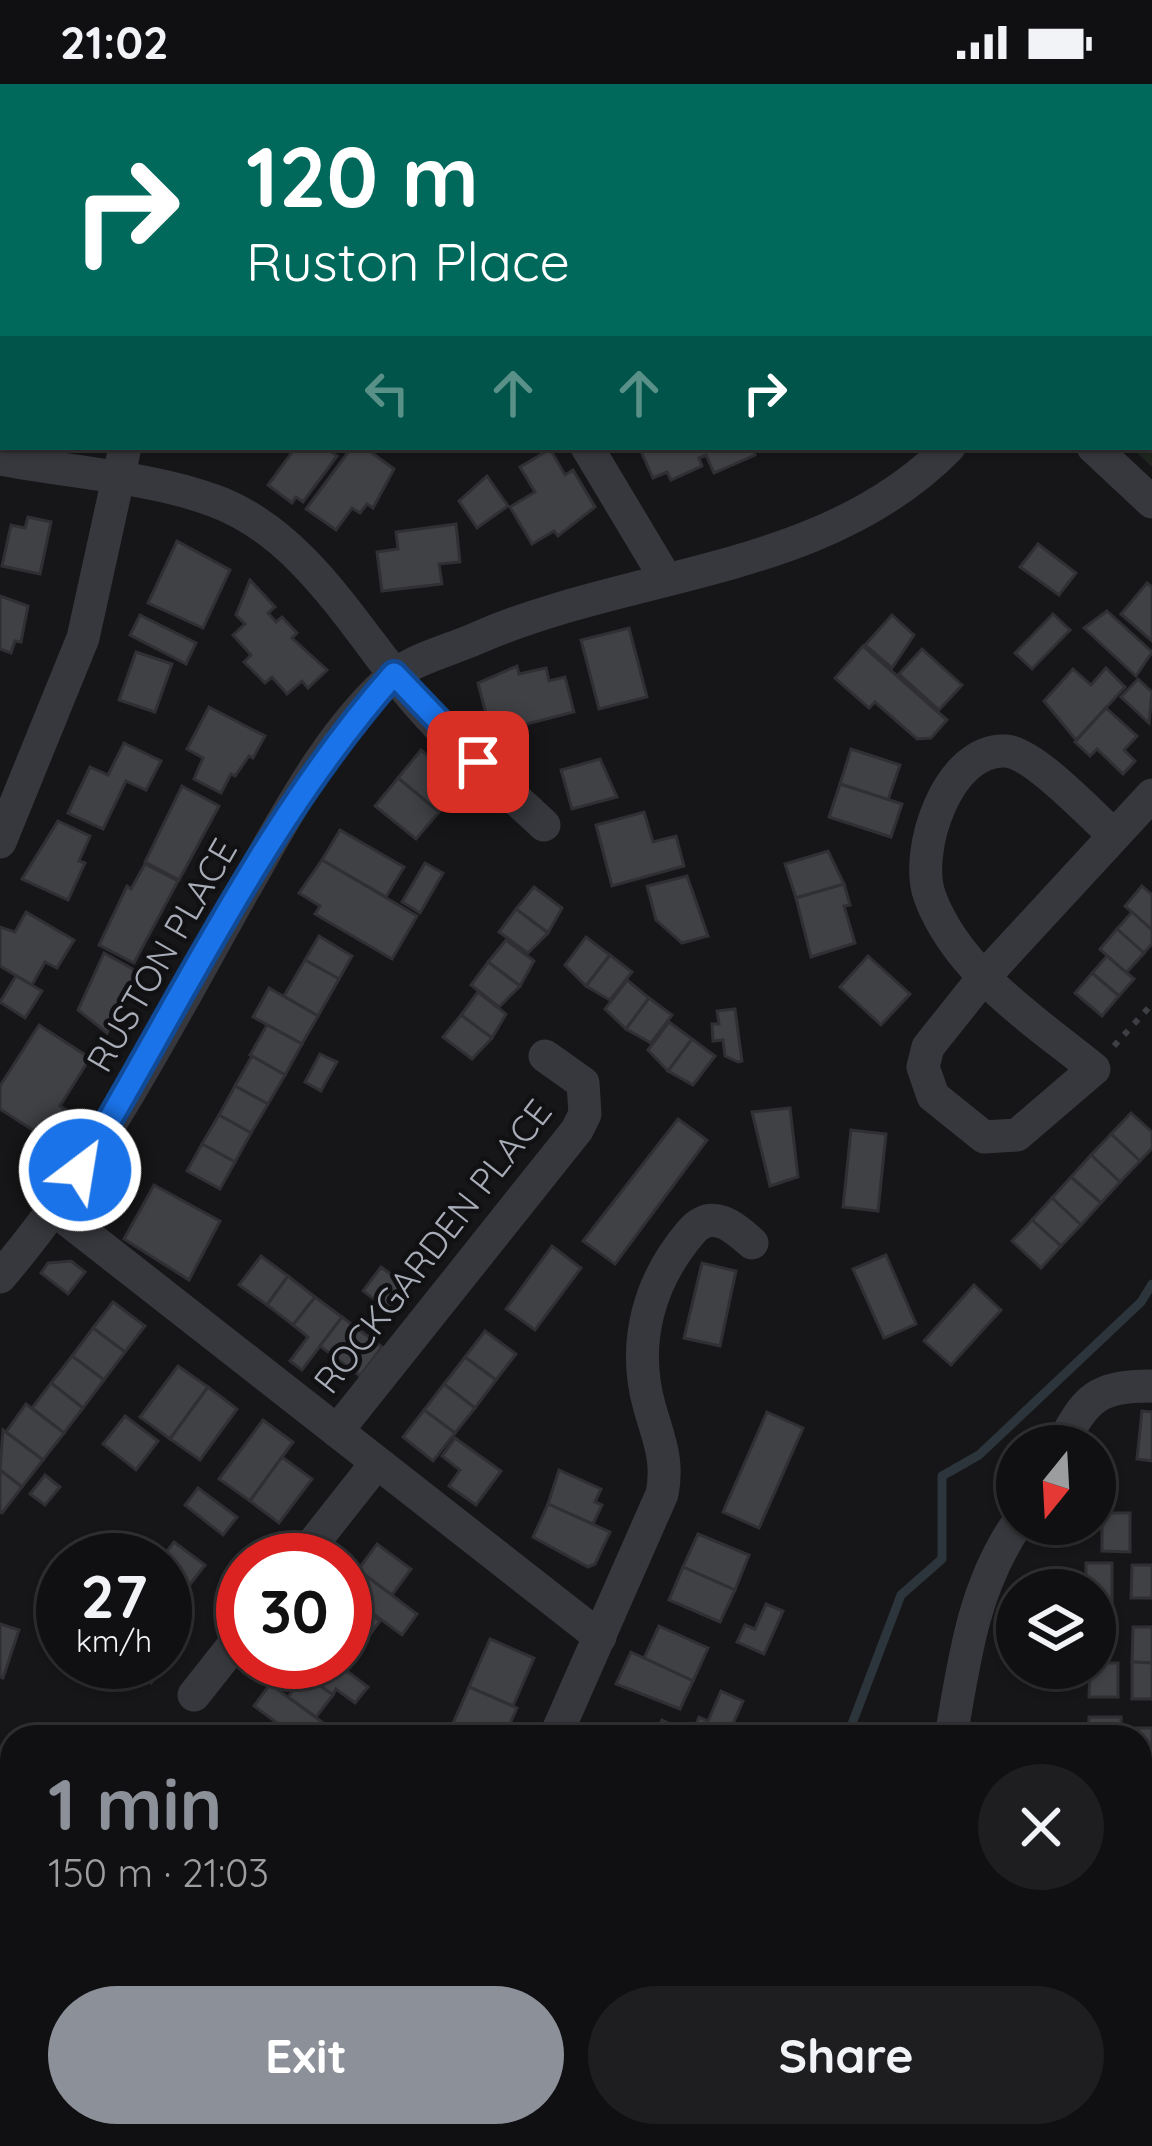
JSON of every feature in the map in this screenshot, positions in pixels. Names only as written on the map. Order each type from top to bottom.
[{"type":"street","points":[[0,842],[82,638],[125,450]]},
{"type":"street","points":[[589,450],[666,579]]},
{"type":"street","name":"RUSTON PLACE","points":[[0,1277],[56,1210],[280,826],[346,729],[394,674],[542,614],[833,530],[895,494],[946,450]]},
{"type":"street","points":[[1096,450],[1152,502]]},
{"type":"street","points":[[0,459],[218,502],[250,520],[336,596],[422,708],[544,825]]},
{"type":"street","points":[[1114,835],[1024,756],[986,753],[968,763],[935,823],[926,874],[929,896],[983,978],[1094,1069],[1033,1126],[1003,1140],[984,1137],[933,1096],[923,1067],[928,1047],[983,978],[1152,795]]},
{"type":"street","name":"ROCKGARDEN PLACE","points":[[338,1431],[577,1130],[585,1114],[583,1083],[545,1056]]},
{"type":"street","points":[[56,1210],[375,1465],[600,1637]]},
{"type":"street","points":[[560,1725],[662,1494],[666,1453],[651,1411],[641,1350],[646,1316],[666,1267],[700,1222],[713,1219],[733,1225],[752,1244]]},
{"type":"street","points":[[1075,1425],[1094,1396],[1110,1388],[1152,1387]]},
{"type":"street","points":[[321,1533],[375,1465]]},
{"type":"street","points":[[953,1725],[980,1591],[1003,1545]]},
{"type":"street","points":[[194,1695],[216,1667]]},
{"type":"path","points":[[1094,1069],[1152,1004]]},
{"type":"shaded area","points":[[1134,450],[1152,450],[1152,467]]},
{"type":"building","points":[[294,450],[328,450],[337,456],[303,502],[296,497],[292,503],[268,485]]},
{"type":"building","points":[[350,450],[368,450],[394,469],[373,508],[367,504],[360,513],[352,508],[336,530],[306,509]]},
{"type":"building","points":[[551,450],[565,475],[573,470],[595,507],[558,536],[554,531],[532,544],[510,507],[535,492],[520,467]]},
{"type":"building","points":[[640,450],[753,450],[755,455],[714,473],[706,455],[699,458],[702,466],[671,480],[667,472],[653,478]]},
{"type":"building","points":[[487,476],[508,506],[477,528],[459,501]]},
{"type":"building","points":[[28,517],[51,522],[40,574],[2,566],[11,525],[25,528]]},
{"type":"building","points":[[456,524],[460,562],[439,564],[442,584],[382,591],[377,552],[398,549],[396,532]]},
{"type":"building","points":[[177,541],[230,570],[203,628],[148,603]]},
{"type":"building","points":[[1038,544],[1076,573],[1059,595],[1020,567]]},
{"type":"building","points":[[250,580],[275,607],[268,613],[276,622],[282,617],[297,633],[292,638],[327,670],[308,688],[302,681],[287,694],[272,677],[265,683],[244,662],[251,655],[233,635],[245,624],[236,615]]},
{"type":"building","points":[[1147,583],[1152,587],[1152,641],[1121,614]]},
{"type":"building","points":[[0,596],[28,606],[21,642],[15,641],[11,653],[0,649]]},
{"type":"building","points":[[1107,611],[1152,652],[1136,676],[1084,628]]},
{"type":"building","points":[[1053,614],[1070,630],[1032,669],[1015,653]]},
{"type":"building","points":[[140,615],[196,643],[186,664],[130,635]]},
{"type":"building","points":[[892,615],[914,635],[892,668],[865,645]]},
{"type":"building","points":[[629,628],[647,697],[599,709],[581,640]]},
{"type":"building","points":[[863,646],[947,720],[931,738],[917,739],[875,702],[869,708],[835,678]]},
{"type":"building","points":[[922,649],[962,685],[939,710],[899,674]]},
{"type":"building","points":[[136,652],[172,664],[155,712],[119,700]]},
{"type":"building","points":[[517,666],[519,674],[546,668],[549,681],[565,677],[574,712],[491,733],[478,683]]},
{"type":"building","points":[[1106,668],[1125,687],[1076,740],[1044,701],[1073,669],[1091,685]]},
{"type":"building","points":[[1138,679],[1152,692],[1149,723],[1121,697]]},
{"type":"building","points":[[209,707],[265,736],[253,758],[249,756],[235,776],[231,774],[221,793],[194,779],[203,758],[187,749]]},
{"type":"building","points":[[1106,708],[1137,736],[1124,750],[1135,761],[1123,774],[1097,749],[1090,756],[1075,742]]},
{"type":"building","points":[[124,743],[161,761],[146,790],[126,781],[103,829],[68,813],[90,767],[108,775]]},
{"type":"building","points":[[851,749],[900,765],[888,800],[840,784]]},
{"type":"building","points":[[421,750],[462,784],[439,812],[398,778]]},
{"type":"building","points":[[600,759],[617,797],[572,809],[561,770]]},
{"type":"building","points":[[398,778],[439,812],[416,839],[375,806]]},
{"type":"building","points":[[840,784],[902,804],[891,837],[829,817]]},
{"type":"building","points":[[182,786],[219,806],[179,880],[145,862]]},
{"type":"building","points":[[644,812],[653,842],[676,836],[684,866],[612,886],[596,825]]},
{"type":"building","points":[[58,821],[90,836],[79,861],[85,863],[68,900],[22,879]]},
{"type":"building","points":[[340,830],[404,867],[386,897],[322,860]]},
{"type":"building","points":[[828,851],[844,884],[796,898],[785,864]]},
{"type":"building","points":[[322,860],[417,916],[392,959],[315,914],[320,906],[299,893]]},
{"type":"building","points":[[425,863],[443,873],[420,913],[402,902]]},
{"type":"building","points":[[145,864],[178,881],[134,963],[99,945],[127,886],[131,889]]},
{"type":"building","points":[[687,876],[708,936],[682,943],[656,920],[647,886]]},
{"type":"building","points":[[844,884],[850,905],[844,906],[855,943],[811,957],[796,898]]},
{"type":"building","points":[[1142,886],[1152,895],[1152,930],[1125,906]]},
{"type":"building","points":[[534,887],[562,908],[548,933],[516,909]]},
{"type":"building","points":[[516,909],[548,933],[528,953],[499,932]]},
{"type":"building","points":[[26,912],[74,940],[57,968],[45,962],[32,985],[0,966],[0,927],[15,932]]},
{"type":"building","points":[[1132,912],[1152,930],[1152,944],[1144,953],[1117,929]]},
{"type":"building","points":[[1117,929],[1144,953],[1126,973],[1100,949]]},
{"type":"building","points":[[319,936],[352,956],[339,979],[305,960]]},
{"type":"building","points":[[586,937],[610,955],[586,986],[565,965]]},
{"type":"building","points":[[506,940],[534,961],[520,986],[488,962]]},
{"type":"building","points":[[104,953],[140,973],[107,1033],[78,1010]]},
{"type":"building","points":[[610,955],[632,972],[610,1000],[586,986]]},
{"type":"building","points":[[868,956],[910,994],[881,1025],[840,987]]},
{"type":"building","points":[[1107,956],[1134,979],[1119,996],[1092,973]]},
{"type":"building","points":[[305,960],[339,979],[318,1016],[284,996]]},
{"type":"building","points":[[488,962],[520,986],[499,1007],[471,985]]},
{"type":"building","points":[[1092,973],[1119,996],[1102,1016],[1075,993]]},
{"type":"building","points":[[16,976],[42,991],[25,1018],[0,1002]]},
{"type":"building","points":[[627,980],[649,998],[626,1029],[605,1009]]},
{"type":"building","points":[[269,988],[318,1016],[302,1044],[253,1017]]},
{"type":"building","points":[[478,992],[506,1014],[492,1038],[461,1015]]},
{"type":"building","points":[[649,998],[672,1015],[651,1043],[626,1029]]},
{"type":"building","points":[[735,1009],[742,1061],[738,1062],[725,1056],[723,1040],[713,1041],[712,1024],[719,1024],[717,1011]]},
{"type":"building","points":[[461,1015],[492,1038],[472,1059],[443,1037]]},
{"type":"building","points":[[669,1022],[692,1039],[668,1071],[648,1050]]},
{"type":"building","points":[[39,1025],[90,1058],[60,1106],[71,1113],[53,1143],[0,1109],[0,1086]]},
{"type":"building","points":[[267,1025],[302,1044],[285,1075],[250,1055]]},
{"type":"building","points":[[692,1039],[715,1056],[693,1085],[668,1071]]},
{"type":"building","points":[[320,1054],[337,1062],[321,1091],[305,1082]]},
{"type":"building","points":[[252,1056],[285,1075],[268,1104],[235,1086]]},
{"type":"building","points":[[235,1086],[268,1104],[251,1133],[219,1115]]},
{"type":"building","points":[[790,1108],[798,1177],[770,1186],[752,1112]]},
{"type":"building","points":[[1131,1113],[1152,1132],[1152,1148],[1140,1161],[1111,1134]]},
{"type":"building","points":[[219,1115],[251,1133],[235,1162],[202,1144]]},
{"type":"building","points":[[678,1119],[707,1140],[615,1264],[583,1241]]},
{"type":"building","points":[[851,1130],[886,1134],[878,1211],[843,1207]]},
{"type":"building","points":[[1111,1134],[1140,1161],[1120,1182],[1091,1155]]},
{"type":"building","points":[[202,1144],[235,1162],[220,1189],[187,1171]]},
{"type":"building","points":[[1091,1155],[1120,1182],[1101,1203],[1071,1177]]},
{"type":"building","points":[[1071,1177],[1101,1203],[1081,1225],[1052,1198]]},
{"type":"building","points":[[154,1185],[220,1221],[189,1280],[124,1239]]},
{"type":"building","points":[[1052,1198],[1081,1225],[1061,1246],[1032,1220]]},
{"type":"building","points":[[1032,1220],[1061,1246],[1041,1268],[1012,1241]]},
{"type":"building","points":[[552,1246],[581,1268],[535,1330],[506,1309]]},
{"type":"building","points":[[886,1255],[916,1324],[884,1338],[853,1269]]},
{"type":"building","points":[[261,1256],[288,1276],[267,1305],[239,1285]]},
{"type":"building","points":[[71,1261],[85,1272],[68,1294],[41,1273],[48,1263]]},
{"type":"building","points":[[702,1263],[736,1271],[720,1346],[684,1338]]},
{"type":"building","points":[[381,1267],[410,1288],[392,1312],[363,1291]]},
{"type":"building","points":[[288,1276],[315,1297],[293,1325],[267,1305]]},
{"type":"building","points":[[974,1285],[1001,1310],[951,1365],[924,1341]]},
{"type":"building","points":[[315,1297],[342,1317],[302,1370],[290,1361],[308,1337],[293,1325]]},
{"type":"building","points":[[113,1302],[145,1326],[125,1352],[93,1328]]},
{"type":"building","points":[[342,1317],[382,1347],[360,1376],[320,1346]]},
{"type":"building","points":[[93,1328],[125,1352],[104,1380],[72,1356]]},
{"type":"building","points":[[485,1331],[516,1354],[496,1380],[465,1357]]},
{"type":"building","points":[[72,1356],[104,1380],[83,1408],[51,1383]]},
{"type":"building","points":[[465,1357],[496,1380],[475,1408],[444,1384]]},
{"type":"building","points":[[178,1366],[208,1387],[170,1439],[140,1417]]},
{"type":"building","points":[[51,1383],[83,1408],[64,1433],[32,1408]]},
{"type":"building","points":[[444,1384],[475,1408],[455,1433],[424,1410]]},
{"type":"building","points":[[208,1387],[237,1409],[200,1460],[170,1439]]},
{"type":"building","points":[[26,1404],[64,1433],[43,1460],[6,1432]]},
{"type":"building","points":[[424,1410],[455,1433],[433,1461],[403,1437]]},
{"type":"building","points":[[1142,1411],[1152,1412],[1152,1461],[1137,1459]]},
{"type":"building","points":[[767,1412],[803,1428],[759,1528],[723,1512]]},
{"type":"building","points":[[125,1416],[158,1441],[136,1470],[103,1444]]},
{"type":"building","points":[[263,1420],[293,1442],[250,1501],[219,1479]]},
{"type":"building","points":[[3,1430],[43,1460],[22,1487],[0,1470]]},
{"type":"building","points":[[455,1438],[501,1471],[476,1505],[449,1486],[460,1470],[442,1456]]},
{"type":"building","points":[[282,1457],[312,1479],[279,1523],[250,1501]]},
{"type":"building","points":[[0,1470],[22,1487],[2,1513],[0,1512]]},
{"type":"building","points":[[559,1470],[601,1489],[595,1502],[602,1505],[593,1524],[548,1504]]},
{"type":"building","points":[[45,1475],[60,1487],[45,1505],[30,1494]]},
{"type":"building","points":[[198,1488],[237,1517],[220,1533],[185,1505]]},
{"type":"building","points":[[548,1504],[610,1532],[595,1564],[588,1567],[533,1537]]},
{"type":"building","points":[[1116,1513],[1130,1513],[1130,1552],[1102,1551],[1102,1545],[1116,1545]]},
{"type":"building","points":[[698,1534],[749,1555],[735,1590],[683,1567]]},
{"type":"building","points":[[377,1544],[411,1569],[392,1595],[372,1580],[372,1551]]},
{"type":"building","points":[[192,1555],[205,1565],[192,1582]]},
{"type":"building","points":[[1086,1563],[1112,1563],[1112,1569],[1086,1569]]},
{"type":"building","points":[[1132,1565],[1152,1565],[1152,1598],[1131,1598]]},
{"type":"building","points":[[683,1567],[735,1590],[720,1622],[669,1600]]},
{"type":"building","points":[[372,1580],[417,1614],[402,1635],[372,1613]]},
{"type":"building","points":[[766,1604],[783,1611],[764,1654],[737,1642],[745,1625],[755,1629]]},
{"type":"building","points":[[0,1624],[19,1630],[3,1678],[0,1677]]},
{"type":"building","points":[[659,1626],[708,1648],[693,1681],[644,1658]]},
{"type":"building","points":[[1133,1627],[1152,1627],[1152,1663],[1132,1662]]},
{"type":"building","points":[[490,1639],[534,1658],[513,1706],[469,1687]]},
{"type":"building","points":[[631,1652],[693,1681],[680,1709],[616,1684]]},
{"type":"building","points":[[1132,1662],[1152,1663],[1152,1699],[1132,1699]]},
{"type":"building","points":[[1118,1663],[1118,1697],[1089,1697],[1089,1689],[1116,1689]]},
{"type":"building","points":[[469,1687],[517,1708],[509,1725],[452,1725]]},
{"type":"building","points":[[266,1689],[277,1689],[326,1725],[280,1725],[254,1706]]},
{"type":"building","points":[[294,1689],[325,1689],[333,1695],[316,1717],[288,1697]]},
{"type":"building","points":[[336,1689],[366,1689],[355,1703]]},
{"type":"building","points":[[721,1691],[743,1701],[732,1725],[696,1725],[699,1717],[708,1721]]},
{"type":"building","points":[[1089,1717],[1121,1717],[1121,1725],[1089,1725]]},
{"type":"waterway","points":[[852,1725],[901,1595],[942,1559],[942,1476],[979,1455],[1141,1302],[1152,1284]]},
{"type":"route","points":[[80,1170],[280,826],[346,729],[394,674],[478,762]]}]
